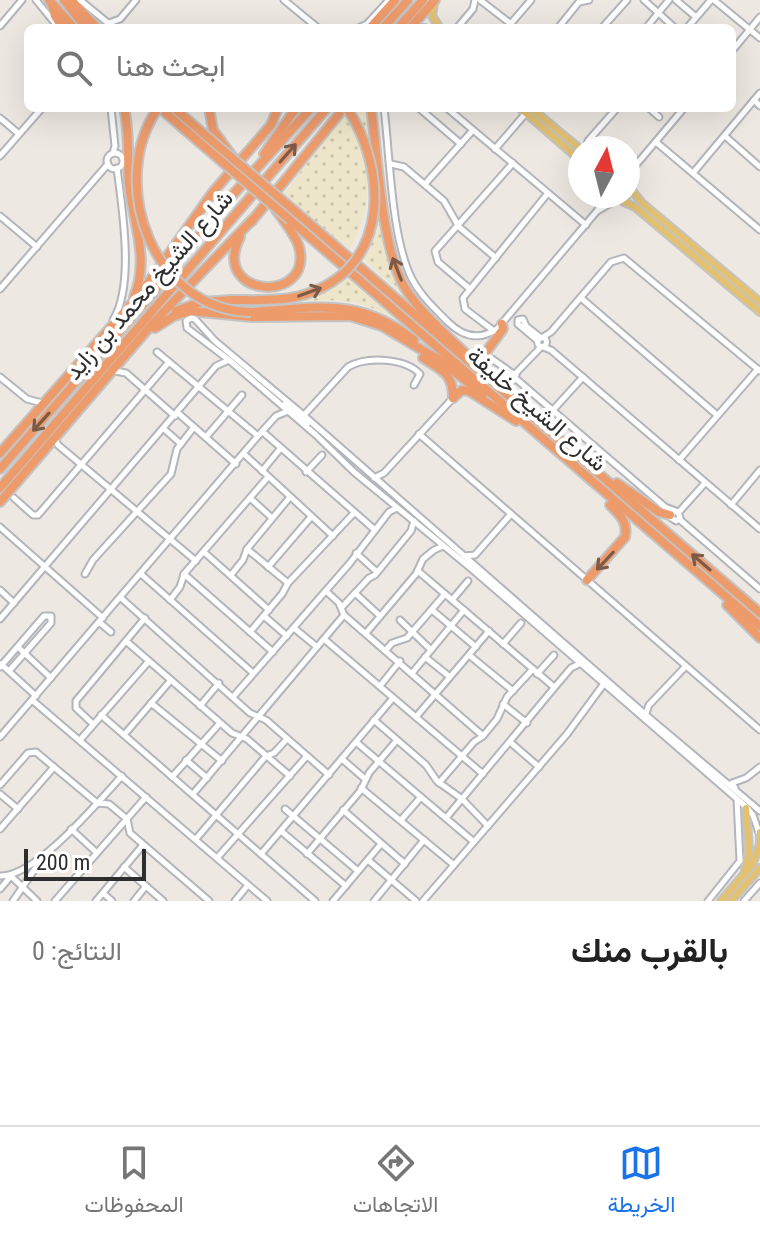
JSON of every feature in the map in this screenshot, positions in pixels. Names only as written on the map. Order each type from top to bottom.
[{"type":"highway","points":[[64,0],[83,24]]},
{"type":"highway","points":[[71,0],[93,24]]},
{"type":"highway","points":[[387,24],[408,0]]},
{"type":"highway","points":[[402,24],[423,0]]},
{"type":"highway","points":[[414,24],[435,0]]},
{"type":"highway","points":[[373,24],[390,1]]},
{"type":"highway","points":[[50,2],[65,24]]},
{"type":"highway","points":[[81,12],[102,24]]},
{"type":"highway","points":[[124,112],[131,199],[142,260],[140,279],[129,307]]},
{"type":"highway","points":[[157,112],[142,137],[136,169],[139,203],[148,236],[165,267],[185,289],[213,305],[251,312],[338,308],[368,312],[393,325],[480,392],[494,398]]},
{"type":"highway","points":[[165,112],[236,161]]},
{"type":"highway","points":[[178,112],[290,219]]},
{"type":"highway","points":[[209,112],[210,123],[236,161],[290,219],[299,248],[298,267],[288,281],[277,287],[265,288],[244,278],[235,263],[237,243],[252,220]]},
{"type":"highway","points":[[0,453],[129,307],[213,192],[275,119],[277,112]]},
{"type":"highway","points":[[250,149],[289,112]]},
{"type":"highway","points":[[256,169],[291,112]]},
{"type":"highway","name":"شارع الشيخ محمد بن زايد","points":[[0,469],[307,112]]},
{"type":"highway","name":"شارع الشيخ محمد بن زايد","points":[[0,488],[324,112]]},
{"type":"highway","points":[[0,502],[142,338],[252,220],[343,112]]},
{"type":"highway","points":[[142,338],[181,309],[201,302],[286,299],[314,292],[342,274],[360,252],[374,217],[374,180],[368,151],[348,112]]},
{"type":"highway","points":[[372,112],[388,238],[399,276],[418,306],[473,360],[480,373]]},
{"type":"highway","name":"شارع الشيخ خليفة","points":[[290,219],[491,382],[760,613]]},
{"type":"highway","name":"شارع الشيخ خليفة","points":[[290,219],[523,424],[760,626]]},
{"type":"highway","points":[[142,338],[163,322],[185,312],[260,317],[350,316],[371,321],[439,360]]},
{"type":"highway","points":[[321,316],[361,322],[384,331],[447,375],[453,384],[453,398]]},
{"type":"highway","points":[[491,382],[484,366],[484,355],[503,328],[500,325]]},
{"type":"highway","points":[[453,398],[460,391],[469,391],[523,424]]},
{"type":"highway","points":[[610,482],[621,485],[659,512],[675,514]]},
{"type":"highway","points":[[587,580],[621,544],[626,532],[623,519],[608,503],[605,494]]},
{"type":"highway","points":[[669,549],[675,559],[760,638]]},
{"type":"main road","points":[[435,0],[431,14],[437,24]]},
{"type":"main road","points":[[528,112],[568,149]]},
{"type":"main road","points":[[529,112],[568,139]]},
{"type":"main road","points":[[640,202],[760,302]]},
{"type":"main road","points":[[636,208],[760,312]]},
{"type":"main road","points":[[716,274],[720,273],[736,282]]},
{"type":"main road","points":[[744,874],[749,855],[746,808]]},
{"type":"main road","points":[[721,901],[756,858],[760,832]]},
{"type":"main road","points":[[731,901],[759,870]]},
{"type":"street","points":[[36,0],[63,24]]},
{"type":"street","points":[[80,0],[104,24]]},
{"type":"street","points":[[118,24],[136,0]]},
{"type":"street","points":[[284,0],[313,24]]},
{"type":"street","points":[[460,24],[478,0],[507,24]]},
{"type":"street","points":[[511,24],[531,0]]},
{"type":"street","points":[[561,24],[579,2],[589,0]]},
{"type":"street","points":[[606,24],[627,0]]},
{"type":"street","points":[[644,0],[670,24]]},
{"type":"street","points":[[649,24],[669,0]]},
{"type":"street","points":[[676,0],[696,17]]},
{"type":"street","points":[[690,24],[713,0],[760,38]]},
{"type":"street","points":[[367,24],[390,1]]},
{"type":"street","points":[[0,26],[22,2]]},
{"type":"street","points":[[736,46],[760,17]]},
{"type":"street","points":[[110,24],[120,19]]},
{"type":"street","points":[[693,173],[760,93]]},
{"type":"street","points":[[754,100],[760,106]]},
{"type":"street","points":[[0,156],[38,112]]},
{"type":"street","points":[[0,289],[108,164],[115,146],[111,112]]},
{"type":"street","points":[[384,112],[401,248],[418,289],[459,331],[479,336],[500,325],[518,323],[519,319],[523,319],[526,326],[551,350],[760,529]]},
{"type":"street","points":[[425,112],[461,144]]},
{"type":"street","points":[[452,112],[586,225]]},
{"type":"street","points":[[495,149],[524,112]]},
{"type":"street","points":[[653,112],[659,117]]},
{"type":"street","points":[[640,160],[681,112]]},
{"type":"street","points":[[592,136],[611,114]]},
{"type":"street","points":[[0,118],[19,134]]},
{"type":"street","points":[[425,184],[473,130]]},
{"type":"street","points":[[724,136],[760,167]]},
{"type":"street","points":[[656,142],[760,230]]},
{"type":"street","points":[[108,164],[112,168],[122,165],[119,154],[113,153]]},
{"type":"street","points":[[470,289],[435,257],[436,249],[513,163]]},
{"type":"street","points":[[391,164],[402,166],[425,184],[446,203],[457,225],[496,258]]},
{"type":"street","points":[[51,394],[117,314],[125,244],[117,168]]},
{"type":"street","points":[[500,325],[463,307],[462,300],[548,193]]},
{"type":"street","points":[[500,325],[599,208]]},
{"type":"street","points":[[597,211],[601,208]]},
{"type":"street","points":[[0,216],[37,247]]},
{"type":"street","points":[[513,375],[607,267],[621,261],[632,264],[759,370],[679,460]]},
{"type":"street","points":[[581,298],[717,415]]},
{"type":"street","points":[[316,427],[215,341],[195,319],[187,319],[187,328],[288,411],[573,658],[604,689],[647,716],[737,796],[753,815],[760,832]]},
{"type":"street","points":[[0,619],[201,386],[216,366],[216,351]]},
{"type":"street","points":[[157,352],[280,449],[375,530]]},
{"type":"street","points":[[492,359],[760,589]]},
{"type":"street","points":[[216,366],[229,360]]},
{"type":"street","points":[[14,498],[37,516],[169,362]]},
{"type":"street","points":[[304,415],[348,367],[357,363],[407,363],[420,374],[414,385]]},
{"type":"street","points":[[115,371],[124,372],[236,464]]},
{"type":"street","points":[[0,377],[34,403],[44,402]]},
{"type":"street","points":[[553,410],[583,377]]},
{"type":"street","points":[[206,437],[242,395]]},
{"type":"street","points":[[374,478],[384,473],[453,398]]},
{"type":"street","points":[[27,399],[34,414]]},
{"type":"street","points":[[274,399],[276,416]]},
{"type":"street","points":[[274,399],[280,399],[316,427],[635,708],[737,796],[760,811]]},
{"type":"street","points":[[0,737],[260,434],[276,416],[288,411]]},
{"type":"street","points":[[85,574],[93,560],[173,472],[177,451],[194,427]]},
{"type":"street","points":[[164,429],[181,444]]},
{"type":"street","points":[[419,434],[760,730]]},
{"type":"street","points":[[55,439],[58,445],[196,561]]},
{"type":"street","points":[[262,471],[280,449]]},
{"type":"street","points":[[244,454],[333,536]]},
{"type":"street","points":[[306,472],[322,455]]},
{"type":"street","points":[[731,505],[760,470]]},
{"type":"street","points":[[384,473],[385,487]]},
{"type":"street","points":[[170,600],[180,587],[184,574],[268,477]]},
{"type":"street","points":[[675,514],[705,483]]},
{"type":"street","points":[[231,575],[247,549],[290,497]]},
{"type":"street","points":[[250,498],[272,518]]},
{"type":"street","points":[[233,697],[326,591],[389,512],[391,503]]},
{"type":"street","points":[[389,512],[397,508]]},
{"type":"street","points":[[250,632],[288,583],[354,513]]},
{"type":"street","points":[[464,556],[475,555],[511,514]]},
{"type":"street","points":[[268,567],[311,517]]},
{"type":"street","points":[[411,531],[414,521]]},
{"type":"street","points":[[341,608],[377,572],[411,531],[420,526]]},
{"type":"street","points":[[0,527],[111,632]]},
{"type":"street","points":[[434,550],[436,540]]},
{"type":"street","points":[[366,633],[418,571],[421,562],[443,546]]},
{"type":"street","points":[[247,549],[288,583]]},
{"type":"street","points":[[204,552],[269,610]]},
{"type":"street","points":[[356,553],[377,572]]},
{"type":"street","points":[[475,555],[476,566]]},
{"type":"street","points":[[418,571],[554,688]]},
{"type":"street","points":[[141,574],[253,673]]},
{"type":"street","points":[[184,574],[273,652]]},
{"type":"street","points":[[452,600],[468,581]]},
{"type":"street","points":[[0,590],[14,603]]},
{"type":"street","points":[[326,591],[344,615],[483,736]]},
{"type":"street","points":[[355,593],[380,616]]},
{"type":"street","points":[[386,650],[392,643],[403,640],[413,632],[445,594]]},
{"type":"street","points":[[121,598],[250,713],[260,717],[329,775]]},
{"type":"street","points":[[432,610],[476,647]]},
{"type":"street","points":[[413,672],[464,610]]},
{"type":"street","points":[[193,794],[344,615]]},
{"type":"street","points":[[9,671],[52,622],[51,616],[44,616],[1,665],[80,740],[267,901]]},
{"type":"street","points":[[264,616],[287,636]]},
{"type":"street","points":[[93,724],[76,708],[76,701],[145,618]]},
{"type":"street","points":[[400,620],[431,650]]},
{"type":"street","points":[[503,644],[521,623]]},
{"type":"street","points":[[294,628],[317,647]]},
{"type":"street","points":[[416,717],[489,631]]},
{"type":"street","points":[[324,639],[483,774]]},
{"type":"street","points":[[126,641],[220,723],[235,735],[243,737],[290,776]]},
{"type":"street","points":[[18,647],[51,678]]},
{"type":"street","points":[[469,655],[513,691]]},
{"type":"street","points":[[439,783],[461,755],[497,719],[513,691],[554,655]]},
{"type":"street","points":[[425,657],[450,677]]},
{"type":"street","points":[[571,668],[573,658]]},
{"type":"street","points":[[80,740],[149,661]]},
{"type":"street","points":[[380,686],[400,661]]},
{"type":"street","points":[[446,818],[571,668],[579,664]]},
{"type":"street","points":[[647,716],[649,705],[686,666]]},
{"type":"street","points":[[124,735],[171,680]]},
{"type":"street","points":[[200,706],[219,683]]},
{"type":"street","points":[[423,901],[604,689]]},
{"type":"street","points":[[261,854],[393,698]]},
{"type":"street","points":[[151,703],[222,761]]},
{"type":"street","points":[[503,704],[527,723]]},
{"type":"street","points":[[635,708],[649,705]]},
{"type":"street","points":[[101,715],[315,901]]},
{"type":"street","points":[[374,720],[488,826]]},
{"type":"street","points":[[172,777],[220,723]]},
{"type":"street","points":[[196,839],[266,756],[274,753],[287,739]]},
{"type":"street","points":[[307,854],[397,740]]},
{"type":"street","points":[[356,742],[474,842]]},
{"type":"street","points":[[510,742],[539,767]]},
{"type":"street","points":[[0,785],[31,751],[36,752],[97,803],[109,804],[127,819],[129,832],[209,901]]},
{"type":"street","points":[[217,858],[307,756]]},
{"type":"street","points":[[342,759],[365,779]]},
{"type":"street","points":[[186,760],[207,778]]},
{"type":"street","points":[[0,829],[54,767]]},
{"type":"street","points":[[708,901],[740,861],[737,796],[732,783],[746,778],[760,767]]},
{"type":"street","points":[[13,901],[42,859],[122,776]]},
{"type":"street","points":[[361,788],[454,865]]},
{"type":"street","points":[[0,794],[18,809]]},
{"type":"street","points":[[55,901],[146,797]]},
{"type":"street","points":[[401,821],[421,797]]},
{"type":"street","points":[[285,809],[358,871]]},
{"type":"street","points":[[343,810],[405,864]]},
{"type":"street","points":[[71,829],[97,853]]},
{"type":"street","points":[[281,831],[346,886]]},
{"type":"street","points":[[374,901],[424,840]]},
{"type":"street","points":[[333,901],[381,844]]},
{"type":"street","points":[[96,901],[143,845]]},
{"type":"street","points":[[0,889],[11,876],[42,859]]},
{"type":"street","points":[[368,860],[416,901]]},
{"type":"street","points":[[124,867],[163,901]]},
{"type":"street","points":[[0,876],[11,876],[37,901]]},
{"type":"street","points":[[744,901],[760,883]]},
{"type":"street","points":[[235,901],[248,885]]},
{"type":"street","points":[[134,901],[146,886]]},
{"type":"street","points":[[103,893],[112,901]]},
{"type":"sand","points":[[346,112],[362,147],[368,180],[364,214],[350,250],[284,194]]},
{"type":"sand","points":[[357,112],[370,112],[385,233],[414,306],[361,257],[375,220],[377,201],[375,164]]},
{"type":"sand","points":[[344,275],[398,321],[370,307],[349,302],[282,302]]}]
